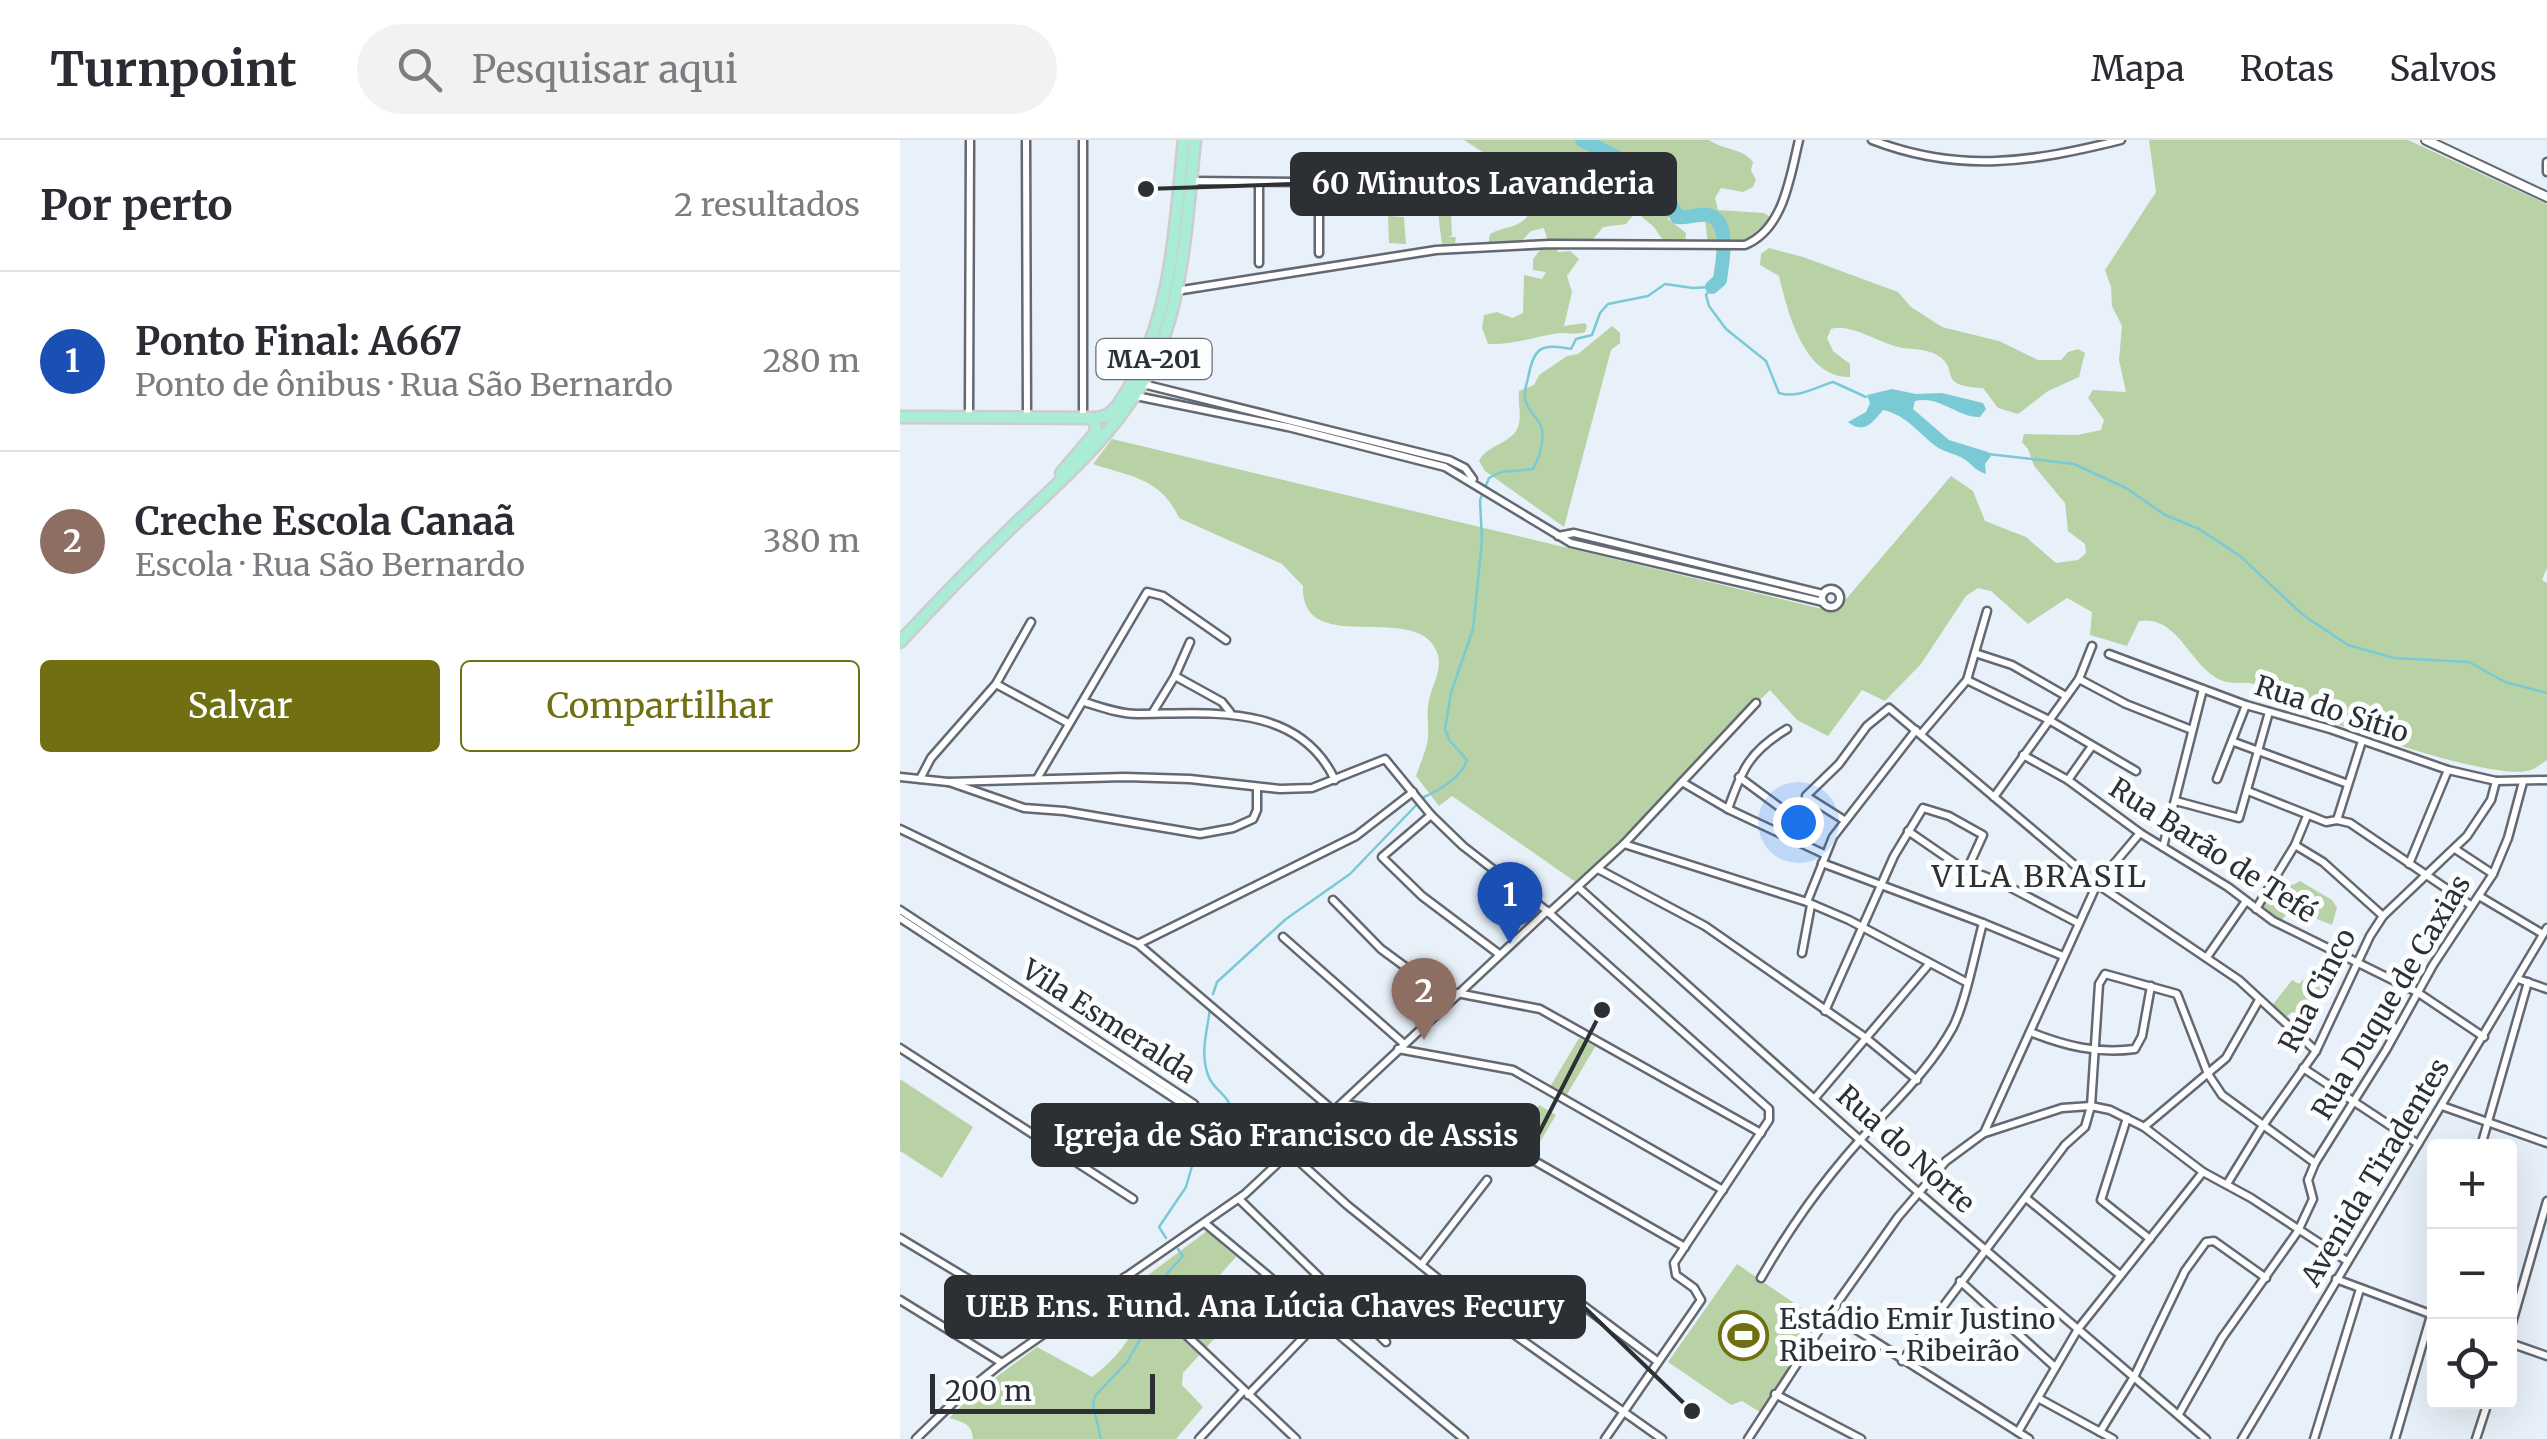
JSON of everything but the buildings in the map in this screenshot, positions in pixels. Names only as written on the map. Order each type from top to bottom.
[{"type":"main road","name":"MA-201","points":[[900,418],[1089,418],[1104,417],[1115,409],[1139,369],[1157,325],[1169,279],[1184,140]]},
{"type":"main road","name":"MA-201","points":[[900,642],[1078,465],[1135,396],[1163,338],[1176,291],[1195,140]]},
{"type":"main road","points":[[1010,529],[1091,439],[1098,427],[1089,418]]},
{"type":"street","points":[[969,418],[970,140]]},
{"type":"street","points":[[1026,140],[1027,418]]},
{"type":"street","points":[[1083,140],[1089,418]]},
{"type":"street","points":[[1176,291],[1436,250],[1550,244],[1727,247],[1751,243],[1768,229],[1780,208],[1799,140]]},
{"type":"street","points":[[1872,140],[1924,156],[1980,162],[2025,161],[2121,140]]},
{"type":"street","points":[[2426,140],[2547,197]]},
{"type":"street","points":[[2547,162],[2547,172]]},
{"type":"street","points":[[1190,181],[1410,182]]},
{"type":"street","points":[[1259,182],[1259,264]]},
{"type":"street","points":[[1318,182],[1320,253]]},
{"type":"street","points":[[1142,384],[1210,406]]},
{"type":"street","points":[[1135,396],[1226,409],[1369,444],[1445,467],[1556,536],[1587,548],[1823,598]]},
{"type":"street","points":[[1038,777],[1148,592],[1163,596],[1226,640]]},
{"type":"street","points":[[1802,953],[1809,903],[1824,854],[1844,820],[1967,680],[1987,611]]},
{"type":"street","points":[[920,779],[931,758],[996,684],[1031,622]]},
{"type":"street","points":[[1153,713],[1190,642]]},
{"type":"street","points":[[1994,797],[2078,679],[2092,646]]},
{"type":"street","points":[[1976,653],[2012,665],[2066,696]]},
{"type":"street","name":"Rua do Sítio","points":[[2109,654],[2246,705],[2448,770],[2496,782],[2547,780]]},
{"type":"street","points":[[1175,676],[1222,702],[1230,712]]},
{"type":"street","points":[[2078,679],[2126,704],[2192,730]]},
{"type":"street","points":[[1967,680],[2136,770]]},
{"type":"street","points":[[996,684],[1068,724]]},
{"type":"street","points":[[2163,847],[2202,689]]},
{"type":"street","points":[[1084,702],[1129,714],[1230,712],[1258,720],[1297,737],[1317,752],[1335,780]]},
{"type":"street","points":[[916,1439],[1002,1363],[1206,1224],[1291,1154],[1450,999],[1579,888],[1756,703]]},
{"type":"street","points":[[2217,778],[2246,705]]},
{"type":"street","points":[[1844,820],[1806,796],[1839,764],[1880,712],[1892,709],[2097,884],[2207,957],[2316,1052]]},
{"type":"street","points":[[2176,801],[2239,818],[2269,712]]},
{"type":"street","points":[[1728,809],[1739,777],[1759,747],[1787,729]]},
{"type":"street","points":[[2338,820],[2362,741]]},
{"type":"street","points":[[2234,742],[2348,784]]},
{"type":"street","points":[[2068,780],[2092,746]]},
{"type":"street","name":"Rua Barão de Tefé","points":[[2023,756],[2068,780],[2140,833],[2294,933],[2417,992],[2484,1037]]},
{"type":"street","points":[[900,777],[948,782],[1038,777],[1190,779],[1257,787],[1312,788],[1382,758],[1463,846],[1548,912],[1769,1109],[1769,1120],[1674,1263],[1676,1274],[1694,1288],[1700,1300],[1605,1439]]},
{"type":"street","points":[[2409,864],[2448,770]]},
{"type":"street","points":[[1739,777],[1794,817],[1787,838]]},
{"type":"street","points":[[948,782],[1024,808],[1200,834],[1234,828],[1254,819],[1258,810],[1257,787]]},
{"type":"street","points":[[1682,782],[1728,809],[1824,854]]},
{"type":"street","name":"Rua Cinco","points":[[2227,1184],[2316,1052],[2356,962],[2383,916],[2456,849],[2480,819],[2496,782]]},
{"type":"street","name":"Rua Duque de Caxias","points":[[2298,1231],[2313,1199],[2308,1180],[2315,1163],[2493,874],[2523,782]]},
{"type":"street","points":[[2248,792],[2326,822],[2350,824],[2472,906]]},
{"type":"street","points":[[1138,944],[1356,836],[1415,795]]},
{"type":"street","points":[[1825,1012],[1882,885],[1922,809],[1939,812],[1984,835],[1967,870]]},
{"type":"street","points":[[1431,815],[1382,857],[1422,896],[1499,954]]},
{"type":"street","points":[[2256,909],[2294,846],[2307,816]]},
{"type":"street","points":[[900,828],[1138,944],[1335,1113]]},
{"type":"street","points":[[1908,832],[1967,870],[2000,882],[2078,923]]},
{"type":"street","points":[[1984,1133],[2097,884],[2140,833]]},
{"type":"street","points":[[1624,844],[1809,903],[1966,982]]},
{"type":"street","points":[[2294,846],[2324,862],[2383,916]]},
{"type":"street","points":[[2456,849],[2493,874]]},
{"type":"street","points":[[1822,863],[2062,956]]},
{"type":"street","points":[[1598,869],[1705,926],[1866,1038],[1918,1080]]},
{"type":"street","name":"Rua do Norte","points":[[1579,888],[1918,1192],[2206,1439]]},
{"type":"street","points":[[2479,896],[2545,931]]},
{"type":"street","points":[[1332,900],[1381,949],[1450,999]]},
{"type":"street","points":[[2207,957],[2246,901]]},
{"type":"street","name":"Vila Esmeralda","points":[[900,910],[976,964],[1195,1110],[1194,1104],[976,964],[900,918]]},
{"type":"street","points":[[1761,1278],[1796,1217],[1860,1140],[1918,1080],[1954,1024],[1984,923]]},
{"type":"street","name":"Avenida Tiradentes","points":[[2242,1439],[2545,931]]},
{"type":"street","points":[[1283,937],[1401,1046],[1513,1070],[1723,1190]]},
{"type":"street","points":[[1815,1098],[1929,964]]},
{"type":"street","points":[[1902,1362],[2064,1145],[2085,1128],[2099,984],[2105,974],[2177,994],[2208,1074],[2222,1095],[2315,1163]]},
{"type":"street","points":[[2518,979],[2547,989]]},
{"type":"street","points":[[2483,1139],[2528,982]]},
{"type":"street","points":[[2030,1032],[2093,1051],[2131,1050],[2140,1042],[2150,986]]},
{"type":"street","points":[[1457,993],[1540,1009],[1760,1133]]},
{"type":"street","points":[[2144,1127],[2226,1058],[2259,1000]]},
{"type":"street","points":[[900,1048],[1132,1199]]},
{"type":"street","points":[[2303,1068],[2418,1144]]},
{"type":"street","points":[[1344,1104],[1477,1128],[1685,1247]]},
{"type":"street","points":[[1748,1439],[1830,1313],[1918,1192],[1946,1161],[1984,1133],[2062,1108],[2090,1106],[2144,1127],[2203,1172],[2346,1262]]},
{"type":"street","points":[[2442,1106],[2547,1144]]},
{"type":"street","points":[[2127,1118],[2101,1200],[2150,1240]]},
{"type":"street","points":[[1291,1154],[1457,1294],[1662,1439]]},
{"type":"street","points":[[2018,1432],[2078,1329],[2203,1172]]},
{"type":"street","points":[[1420,1264],[1487,1180]]},
{"type":"street","points":[[2026,1198],[2120,1275]]},
{"type":"street","points":[[1239,1199],[1386,1342]]},
{"type":"street","points":[[2513,1319],[2547,1201]]},
{"type":"street","points":[[1206,1224],[1464,1439]]},
{"type":"street","points":[[2179,1414],[2222,1338],[2298,1231]]},
{"type":"street","points":[[900,1238],[1050,1328]]},
{"type":"street","points":[[2100,1432],[2135,1375],[2185,1271],[2206,1242],[2214,1241],[2266,1278]]},
{"type":"street","points":[[1124,1278],[1296,1439]]},
{"type":"street","points":[[2336,1280],[2427,1313]]},
{"type":"street","points":[[1960,1281],[2055,1366]]},
{"type":"street","points":[[2314,1439],[2360,1289]]},
{"type":"street","points":[[1569,1295],[1656,1361]]},
{"type":"street","points":[[900,1300],[1002,1363]]},
{"type":"street","points":[[1830,1313],[2029,1439]]},
{"type":"street","points":[[1199,1439],[1321,1319]]},
{"type":"street","points":[[2395,1439],[2432,1319]]},
{"type":"street","points":[[2517,1345],[2547,1356]]},
{"type":"street","points":[[1776,1394],[1861,1439]]},
{"type":"street","points":[[2038,1398],[2111,1438]]},
{"type":"street","points":[[2476,1439],[2486,1409]]},
{"type":"green space","points":[[1464,140],[1709,140],[1749,157],[1756,180],[1753,187],[1743,192],[1721,188],[1715,198],[1718,210],[1764,213],[1770,217],[1749,238],[1727,247],[1708,245],[1705,220],[1698,216],[1667,218],[1686,233],[1685,245],[1664,242],[1636,212],[1626,224],[1603,227],[1586,248],[1547,239],[1544,228],[1531,231],[1518,245],[1488,246],[1490,234],[1517,224],[1531,212],[1516,215],[1510,209],[1511,191],[1521,182],[1504,182],[1514,170],[1504,158],[1492,159],[1488,166],[1496,177],[1493,192],[1498,195],[1497,202],[1482,204],[1478,182],[1469,181],[1469,195],[1456,196],[1452,187],[1443,182],[1445,165],[1454,160],[1480,159],[1484,153]]},
{"type":"green space","points":[[2149,140],[2408,140],[2547,204],[2547,568],[2542,580],[2547,583],[2547,760],[2537,767],[2508,771],[2448,760],[2345,727],[2299,708],[2259,685],[2220,680],[2172,632],[2152,621],[2139,621],[2127,646],[2090,635],[2092,612],[2067,598],[2028,624],[1991,591],[1978,588],[1966,596],[1921,664],[1885,701],[1862,690],[1828,736],[1797,720],[1770,690],[1577,883],[1452,796],[1439,806],[1416,776],[1427,744],[1428,705],[1439,667],[1438,655],[1427,638],[1410,630],[1321,620],[1307,608],[1303,586],[1282,564],[1179,518],[1163,495],[1144,481],[1093,464],[1112,439],[1835,612],[1951,476],[1973,491],[1985,521],[2026,537],[2056,563],[2078,560],[2086,553],[2085,544],[2068,531],[2065,503],[2034,466],[2022,442],[2024,434],[2077,435],[2101,430],[2104,420],[2088,398],[2093,390],[2126,392],[2119,360],[2122,326],[2112,306],[2105,270],[2156,192]]},
{"type":"green space","points":[[1443,187],[1450,189],[1457,202],[1456,211],[1451,212],[1452,236],[1447,237],[1456,237],[1455,243],[1442,244],[1439,208]]},
{"type":"green space","points":[[1388,216],[1404,217],[1406,244],[1389,243]]},
{"type":"green space","points":[[1546,242],[1558,252],[1570,251],[1579,259],[1567,276],[1572,292],[1564,326],[1585,323],[1585,332],[1488,344],[1482,328],[1484,315],[1497,312],[1512,318],[1523,313],[1524,275],[1542,279],[1546,272],[1533,270],[1533,259]]},
{"type":"green space","points":[[1769,248],[1898,292],[1911,307],[1942,327],[1999,341],[2038,360],[2061,360],[2078,349],[2085,353],[2079,377],[2048,391],[2018,414],[1998,408],[1983,388],[1954,381],[1948,366],[1932,353],[1838,328],[1831,329],[1827,338],[1833,351],[1850,364],[1850,377],[1834,374],[1821,367],[1801,341],[1779,276],[1760,265],[1761,254]]},
{"type":"green space","points":[[1612,326],[1620,333],[1620,343],[1611,350],[1564,527],[1485,471],[1479,461],[1516,431],[1520,420],[1519,391],[1534,385],[1539,375],[1567,356],[1578,354]]},
{"type":"green space","points":[[2278,879],[2293,885],[2300,881],[2332,900],[2337,908],[2332,925],[2312,917],[2305,908],[2302,915],[2288,913],[2279,923],[2260,909]]},
{"type":"green space","points":[[2314,969],[2326,982],[2319,995],[2311,999],[2313,1006],[2308,1016],[2292,1012],[2283,1019],[2271,1007],[2292,980],[2299,984]]},
{"type":"green space","points":[[1579,1038],[1595,1047],[1566,1096],[1550,1087]]},
{"type":"green space","points":[[900,1079],[973,1127],[942,1178],[900,1151]]},
{"type":"green space","points":[[1539,1105],[1556,1115],[1538,1145],[1521,1135]]},
{"type":"green space","points":[[1207,1231],[1236,1257],[1209,1287],[1235,1316],[1183,1373],[1182,1385],[1203,1407],[1176,1439],[973,1439],[968,1426],[949,1418],[976,1392],[1037,1347],[1092,1377],[1114,1358],[1131,1334],[1142,1308],[1144,1278]]},
{"type":"green space","name":"Estádio Emir Justino Ribeiro - Ribeirão","points":[[1737,1264],[1810,1314],[1797,1331],[1807,1339],[1760,1412],[1742,1401],[1731,1405],[1668,1362]]},
{"type":"water","points":[[1892,389],[1916,394],[1942,393],[1983,403],[1986,409],[1980,417],[1933,401],[1915,401],[1913,409],[1949,440],[1988,452],[1991,456],[1985,464],[1986,474],[1937,447],[1891,412],[1883,410],[1863,427],[1848,422],[1866,412],[1870,403],[1867,395]]},
{"type":"waterway","points":[[1582,140],[1650,178],[1677,217],[1708,215],[1715,219],[1723,233],[1723,253],[1720,280],[1712,287]]},
{"type":"waterway","points":[[1213,994],[1217,982],[1286,919],[1350,874],[1424,797],[1450,782],[1464,766],[1467,760],[1445,729],[1451,693],[1473,629],[1482,541],[1480,500],[1489,478],[1501,472],[1533,469],[1537,460],[1542,430],[1527,406],[1525,393],[1533,360],[1540,350],[1571,349],[1576,339],[1592,335],[1608,304],[1648,296],[1665,284],[1712,287],[1706,295],[1709,306],[1726,329],[1766,361],[1779,393],[1800,393],[1833,382],[1866,397]]},
{"type":"waterway","points":[[1988,454],[2074,464],[2126,488],[2165,515],[2199,529],[2240,556],[2303,615],[2348,645],[2394,658],[2469,662],[2505,682],[2547,693]]},
{"type":"waterway","points":[[1166,1238],[1159,1227],[1186,1187],[1198,1145],[1217,1133],[1231,1115],[1229,1102],[1211,1081],[1206,1067],[1210,1009]]},
{"type":"waterway","points":[[1156,1302],[1165,1276],[1183,1256],[1178,1249]]},
{"type":"waterway","points":[[1101,1439],[1093,1405],[1095,1396],[1127,1362],[1154,1315]]},
{"type":"place","name":"60 Minutos Lavanderia","points":[[1146,189]]},
{"type":"place","name":"Ponto Final: A667","points":[[1510,944]]},
{"type":"place","name":"Igreja de São Francisco de Assis","points":[[1602,1010]]},
{"type":"place","name":"Creche Escola Canaã","points":[[1424,1040]]},
{"type":"place","name":"Estádio Emir Justino Ribeiro - Ribeirão","points":[[1744,1335]]},
{"type":"place","name":"UEB Ens. Fund. Ana Lúcia Chaves Fecury","points":[[1692,1411]]},
{"type":"district","name":"VILA BRASIL","points":[[2040,876]]}]
